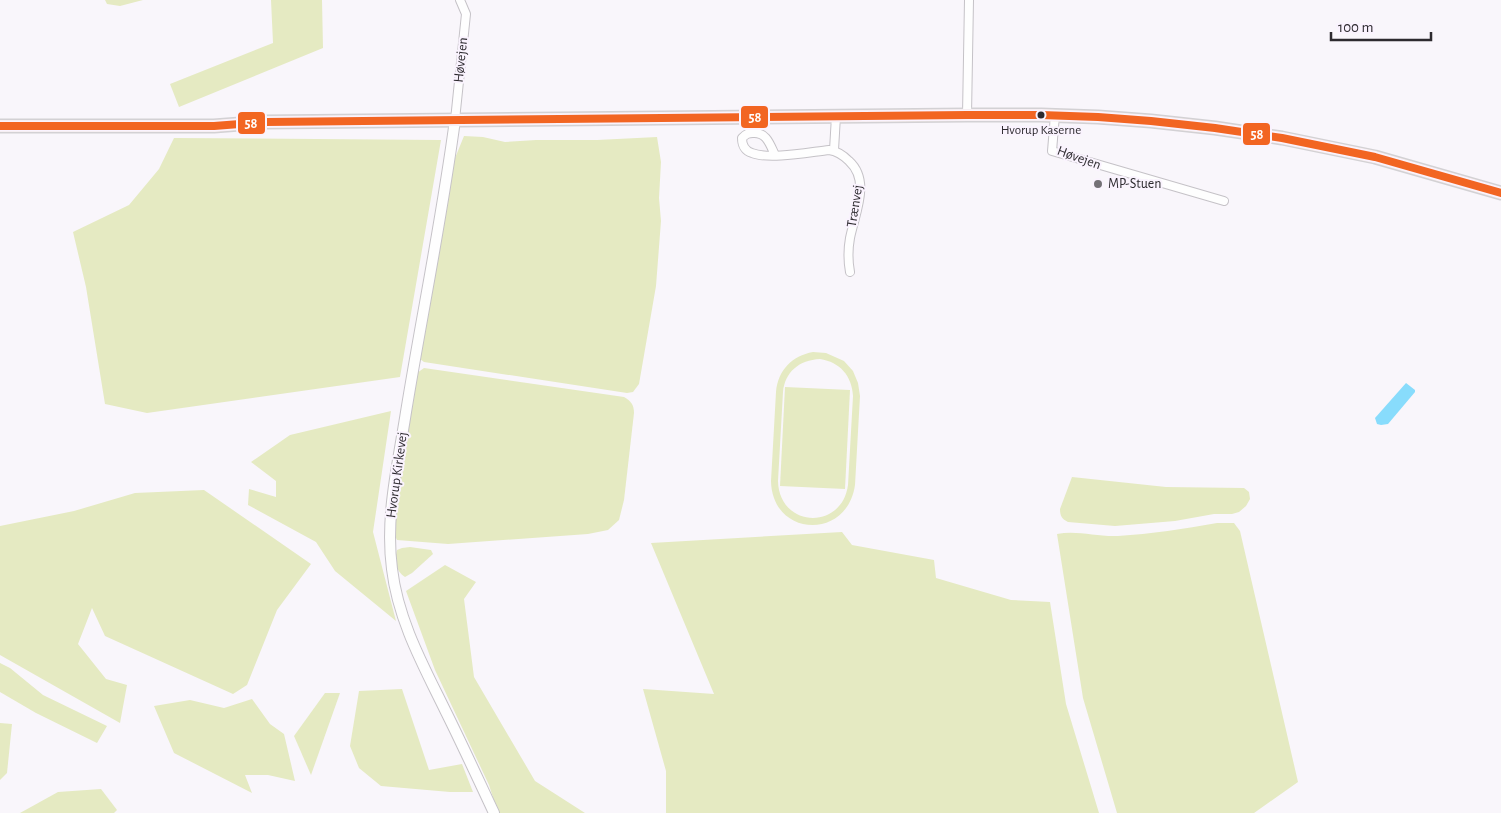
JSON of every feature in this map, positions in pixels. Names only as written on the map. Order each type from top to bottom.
[{"type":"main road","points":[[0,120],[215,120],[266,122],[1054,115],[1151,120],[1282,138],[1375,157],[1501,193]]},
{"type":"main road","points":[[0,126],[214,126],[266,122]]},
{"type":"street","name":"Høvejen","points":[[455,120],[466,14],[460,0]]},
{"type":"street","points":[[967,115],[969,0]]},
{"type":"street","name":"Høvejen","points":[[1054,115],[1052,151],[1224,201]]},
{"type":"street","points":[[775,155],[834,150],[836,116]]},
{"type":"street","name":"Hvorup Kirkevej","points":[[455,120],[394,481],[390,520],[390,545],[396,589],[408,630],[494,813]]},
{"type":"street","name":"Trænvej","points":[[834,150],[851,163],[858,172],[861,183],[850,239],[848,260],[850,272]]},
{"type":"green space","points":[[105,0],[143,0],[120,6],[107,4]]},
{"type":"green space","points":[[271,0],[322,0],[323,48],[179,107],[170,84],[273,43]]},
{"type":"green space","points":[[464,136],[483,137],[505,142],[657,137],[661,162],[659,198],[661,221],[656,286],[639,384],[633,392],[627,393],[424,362],[420,359],[453,163]]},
{"type":"green space","points":[[174,138],[441,140],[400,377],[147,413],[105,404],[86,287],[73,232],[129,205],[159,169]]},
{"type":"green space","points":[[813,352],[826,353],[844,361],[853,371],[858,383],[860,396],[855,485],[849,503],[839,516],[825,523],[810,525],[796,522],[783,513],[775,500],[771,481],[777,384],[787,365],[805,354]],"holes":[[[820,359],[844,371],[852,389],[848,485],[843,500],[835,510],[823,516],[811,518],[799,515],[789,508],[781,497],[778,481],[783,392],[784,385],[794,368],[812,360]]]},
{"type":"green space","points":[[424,368],[624,397],[629,400],[633,405],[634,413],[624,500],[619,520],[608,530],[588,534],[448,544],[397,540],[394,534],[395,507],[417,373]]},
{"type":"green space","points":[[785,387],[850,390],[845,489],[780,486]]},
{"type":"green space","points":[[391,411],[373,532],[396,621],[335,571],[316,542],[248,505],[249,489],[276,497],[276,481],[251,462],[290,435]]},
{"type":"green space","points":[[1072,477],[1166,487],[1244,488],[1249,492],[1250,499],[1239,512],[1232,514],[1214,514],[1175,521],[1115,526],[1068,522],[1060,514],[1060,509]]},
{"type":"green space","points":[[204,490],[311,564],[277,610],[247,685],[233,694],[105,636],[92,608],[78,644],[106,679],[127,685],[120,723],[0,655],[0,526],[74,511],[135,493]]},
{"type":"green space","points":[[1217,523],[1234,523],[1240,531],[1298,782],[1254,813],[1117,813],[1083,698],[1057,534],[1118,536],[1168,531]]},
{"type":"green space","points":[[842,532],[852,545],[934,560],[936,578],[1011,600],[1050,602],[1066,704],[1099,813],[666,813],[666,771],[643,689],[714,694],[651,543]]},
{"type":"green space","points":[[410,547],[431,550],[433,554],[405,577],[398,569],[396,554],[397,550]]},
{"type":"green space","points":[[445,565],[476,582],[464,599],[474,677],[535,781],[585,813],[498,813],[489,785],[435,670],[406,591]]},
{"type":"green space","points":[[0,663],[10,668],[43,695],[107,726],[97,743],[36,713],[0,692]]},
{"type":"green space","points":[[402,689],[429,770],[462,764],[473,792],[381,786],[359,768],[350,746],[359,691]]},
{"type":"green space","points":[[325,693],[340,693],[311,775],[294,736]]},
{"type":"green space","points":[[252,699],[270,724],[284,734],[295,781],[268,775],[245,775],[252,793],[174,753],[154,706],[190,700],[224,708]]},
{"type":"green space","points":[[0,723],[12,724],[7,773],[0,780]]},
{"type":"green space","points":[[101,789],[117,810],[114,813],[20,813],[58,792]]},
{"type":"water","points":[[1406,383],[1415,392],[1388,424],[1377,424],[1375,418]]},
{"type":"transit line","name":"58","points":[[0,126],[214,126],[266,122],[967,115],[1098,117],[1215,128],[1282,138],[1375,157],[1501,193]]},
{"type":"place","name":"Hvorup Kaserne","points":[[1041,115]]},
{"type":"place","name":"MP-Stuen","points":[[1098,184]]}]
